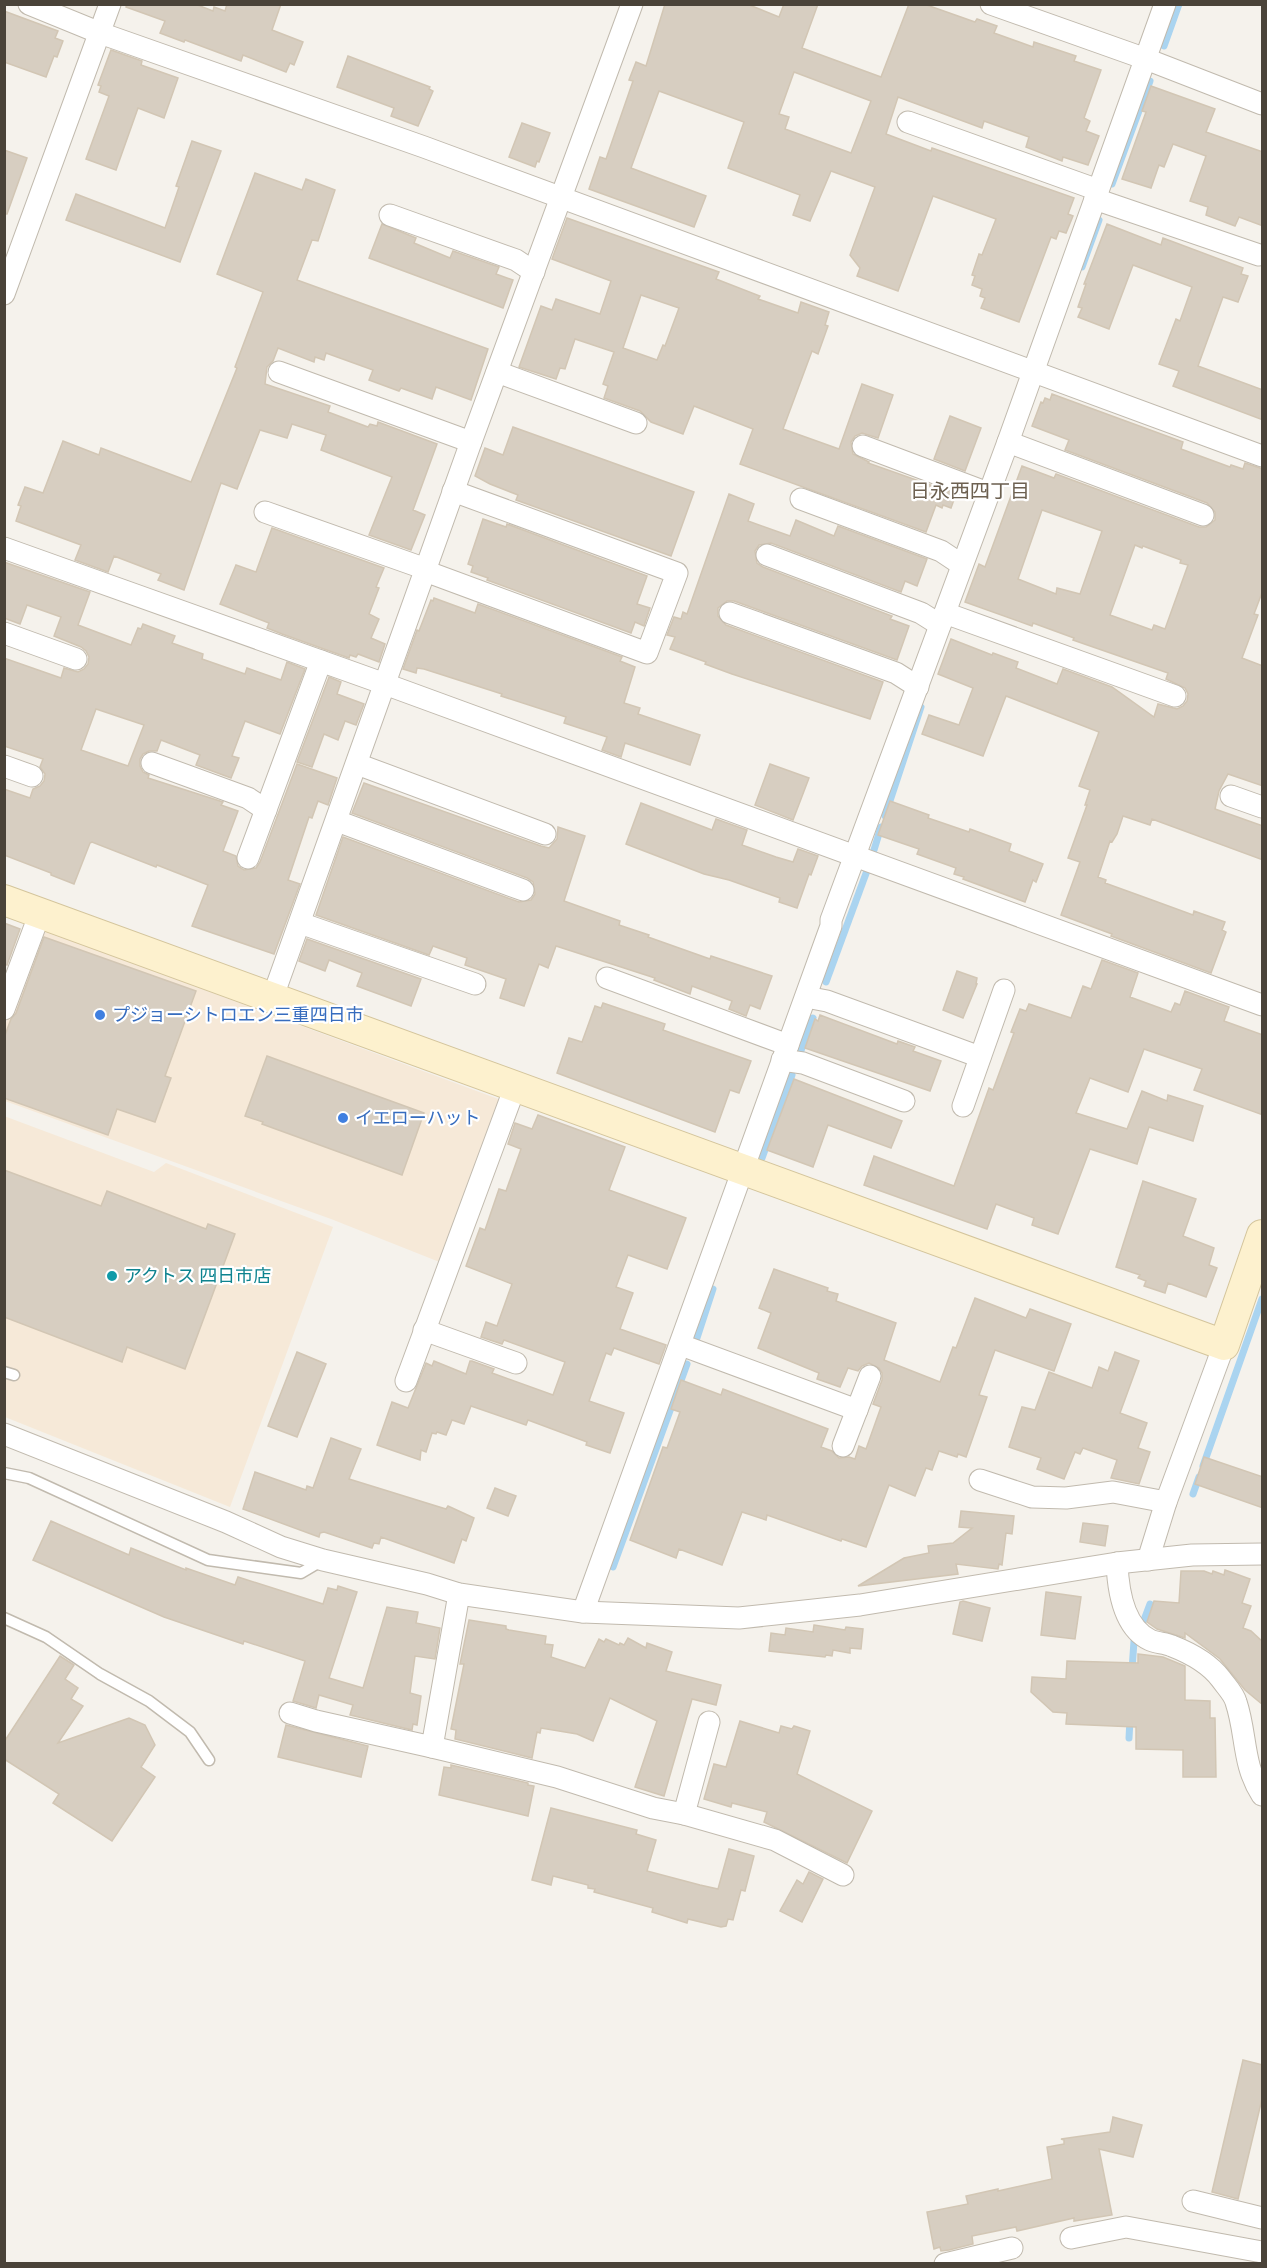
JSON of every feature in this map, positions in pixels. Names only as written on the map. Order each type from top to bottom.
[{"type":"street","points":[[29,4],[100,33],[561,197],[1263,456]]},
{"type":"street","points":[[4,294],[110,4]]},
{"type":"street","points":[[272,999],[453,491],[632,4]]},
{"type":"street","points":[[991,4],[1146,59],[1263,104]]},
{"type":"street","points":[[583,1612],[806,997],[831,926],[831,920],[1008,442],[1166,4]]},
{"type":"street","points":[[908,122],[1259,255]]},
{"type":"street","points":[[390,215],[516,260],[534,272]]},
{"type":"street","points":[[279,372],[471,442]]},
{"type":"street","points":[[497,372],[636,423]]},
{"type":"street","points":[[1008,442],[1203,515]]},
{"type":"street","points":[[863,446],[988,494]]},
{"type":"street","points":[[265,512],[647,653],[676,573],[453,491]]},
{"type":"street","points":[[801,499],[941,551],[962,566]]},
{"type":"street","points":[[4,548],[385,684],[1263,1005]]},
{"type":"street","points":[[767,555],[921,613],[1175,696]]},
{"type":"street","points":[[730,613],[896,673],[918,687]]},
{"type":"street","points":[[4,633],[76,659]]},
{"type":"street","points":[[248,858],[321,661]]},
{"type":"street","points":[[152,763],[248,798],[266,810]]},
{"type":"street","points":[[357,764],[545,834]]},
{"type":"street","points":[[4,766],[32,776]]},
{"type":"street","points":[[1231,796],[1263,807]]},
{"type":"street","points":[[336,821],[523,890]]},
{"type":"street","points":[[4,900],[1224,1345]]},
{"type":"street","points":[[4,1009],[40,913]]},
{"type":"street","points":[[300,923],[475,984]]},
{"type":"street","points":[[607,978],[785,1053],[803,1063],[904,1101]]},
{"type":"street","points":[[963,1106],[1005,990]]},
{"type":"street","points":[[806,997],[827,1001],[980,1057]]},
{"type":"street","points":[[406,1382],[515,1087]]},
{"type":"street","points":[[1148,1560],[1166,1502],[1263,1235]]},
{"type":"street","points":[[424,1330],[516,1363]]},
{"type":"street","points":[[681,1345],[857,1410]]},
{"type":"street","points":[[843,1446],[870,1376]]},
{"type":"street","points":[[4,1434],[226,1522],[281,1547],[323,1560],[427,1584],[459,1594],[583,1612],[739,1618],[860,1605],[1117,1563],[1192,1555],[1263,1554]]},
{"type":"street","points":[[980,1480],[1032,1497],[1066,1498],[1113,1492],[1166,1502]]},
{"type":"street","points":[[1117,1563],[1118,1588],[1125,1610],[1141,1634],[1150,1641],[1171,1645],[1203,1661],[1219,1676],[1236,1701],[1252,1778],[1263,1795]]},
{"type":"street","points":[[432,1748],[459,1594]]},
{"type":"street","points":[[290,1713],[557,1778],[653,1808],[684,1814],[775,1840],[843,1875]]},
{"type":"street","points":[[684,1814],[708,1722]]},
{"type":"street","points":[[1193,2201],[1263,2218]]},
{"type":"street","points":[[1071,2238],[1126,2227],[1263,2252]]},
{"type":"street","points":[[945,2264],[1012,2248]]},
{"type":"lane","points":[[5,1474],[29,1478],[208,1560],[301,1573],[323,1560]]},
{"type":"lane","points":[[4,1617],[46,1637],[100,1674],[149,1701],[190,1732],[209,1761]]},
{"type":"shaded area","points":[[40,929],[501,1100],[442,1263],[331,1219],[5,1101],[4,1028]]},
{"type":"shaded area","points":[[4,1116],[154,1172],[166,1163],[333,1227],[230,1507],[5,1417]]},
{"type":"building","points":[[127,4],[195,4],[213,11],[214,7],[225,11],[227,4],[281,4],[272,30],[303,42],[294,65],[290,63],[286,72],[243,55],[241,61],[160,33],[165,21],[126,7]]},
{"type":"building","points":[[665,4],[747,4],[779,17],[784,4],[818,4],[802,48],[881,77],[909,4],[924,4],[975,22],[977,19],[997,26],[994,33],[1033,47],[1034,42],[1076,56],[1074,61],[1101,70],[1084,118],[1090,121],[1086,131],[1099,136],[1088,165],[1063,157],[1062,161],[1026,147],[1029,137],[984,121],[982,128],[898,97],[886,134],[1074,198],[1068,214],[1073,216],[1066,233],[1059,231],[1056,239],[1051,237],[1019,322],[981,308],[985,298],[980,296],[982,289],[972,285],[975,276],[972,275],[979,254],[982,255],[996,219],[933,196],[898,291],[857,276],[860,268],[850,255],[875,187],[831,171],[810,221],[793,215],[800,195],[728,168],[744,122],[659,91],[631,168],[706,196],[694,227],[589,189],[600,157],[606,159],[633,81],[629,80],[636,62],[646,66]],"holes":[[[794,72],[871,101],[851,153],[785,129],[789,117],[779,114]]]},
{"type":"building","points":[[4,11],[58,31],[55,38],[63,41],[46,77],[4,62]]},
{"type":"building","points":[[111,50],[142,61],[141,65],[178,78],[164,118],[138,108],[116,170],[86,159],[109,96],[99,92],[101,86],[98,85]]},
{"type":"building","points":[[348,56],[430,87],[429,89],[433,91],[418,126],[391,116],[394,108],[337,87]]},
{"type":"building","points":[[1151,86],[1215,109],[1206,132],[1263,152],[1263,226],[1239,217],[1235,226],[1206,215],[1208,207],[1190,201],[1206,156],[1173,144],[1164,167],[1159,165],[1151,188],[1122,179],[1146,112],[1142,111]]},
{"type":"building","points":[[522,123],[550,133],[535,167],[509,157]]},
{"type":"building","points":[[192,141],[221,151],[180,262],[66,220],[76,194],[165,228],[179,187],[176,186]]},
{"type":"building","points":[[4,150],[27,158],[7,214],[4,214]]},
{"type":"building","points":[[255,173],[302,190],[306,179],[335,190],[318,241],[312,240],[297,280],[488,349],[471,400],[436,387],[432,399],[401,388],[399,391],[369,380],[373,370],[326,353],[324,360],[315,357],[314,362],[278,348],[273,361],[267,367],[265,384],[330,406],[328,412],[368,427],[370,424],[377,426],[378,422],[437,444],[413,510],[425,515],[411,550],[369,535],[392,477],[321,450],[326,435],[292,424],[287,438],[260,430],[237,489],[221,483],[184,590],[158,580],[161,574],[114,556],[108,572],[75,560],[81,545],[16,521],[21,506],[18,505],[25,487],[43,493],[63,441],[99,455],[101,448],[191,482],[237,368],[235,367],[263,292],[217,274]]},
{"type":"building","points":[[567,218],[719,272],[716,279],[760,296],[758,299],[798,313],[801,302],[829,312],[825,325],[828,326],[818,354],[812,351],[783,429],[839,449],[862,384],[893,395],[878,438],[862,433],[855,436],[851,442],[853,454],[868,463],[956,494],[951,508],[936,505],[926,532],[740,464],[753,429],[694,406],[683,434],[651,422],[640,411],[604,398],[608,386],[603,384],[614,352],[575,339],[565,369],[560,368],[556,379],[519,367],[541,306],[552,310],[556,299],[600,314],[611,281],[552,259]],"holes":[[[641,295],[679,308],[665,346],[663,345],[657,360],[623,348]]]},
{"type":"building","points":[[382,224],[416,238],[414,243],[450,258],[453,251],[499,267],[496,274],[513,280],[503,308],[369,258]]},
{"type":"building","points":[[1107,224],[1161,245],[1163,238],[1243,268],[1241,274],[1248,276],[1238,302],[1223,297],[1198,366],[1263,390],[1263,420],[1173,386],[1179,371],[1159,364],[1176,319],[1180,321],[1192,287],[1133,265],[1109,329],[1078,317],[1082,308],[1078,307],[1086,284],[1084,284]]},
{"type":"building","points":[[1052,394],[1183,442],[1181,449],[1230,467],[1231,465],[1243,469],[1245,463],[1263,469],[1263,590],[1254,614],[1258,615],[1242,658],[1263,666],[1263,786],[1228,774],[1219,791],[1215,809],[1263,826],[1263,860],[1152,819],[1150,825],[1123,816],[1117,834],[1112,842],[1110,841],[1098,877],[1106,880],[1105,883],[1193,915],[1194,911],[1225,922],[1222,930],[1226,932],[1211,973],[1061,915],[1080,862],[1068,858],[1090,790],[1079,786],[1099,732],[1006,696],[983,756],[922,734],[929,715],[959,725],[973,688],[938,674],[951,639],[992,655],[993,653],[1018,662],[1016,668],[1057,684],[1063,669],[1112,687],[1154,717],[1158,704],[1177,709],[1187,701],[1188,694],[1185,688],[1166,679],[1168,673],[1073,640],[1074,638],[1033,623],[1032,626],[965,602],[979,564],[985,567],[1022,466],[1054,478],[1056,474],[1199,527],[1206,527],[1215,520],[1215,512],[1207,503],[1065,450],[1069,440],[1032,426],[1041,402],[1043,403],[1045,398],[1050,400]],"holes":[[[1042,510],[1102,531],[1080,594],[1057,588],[1056,594],[1018,579]],[[1135,545],[1181,560],[1180,563],[1188,565],[1165,629],[1154,625],[1152,630],[1110,615]]]},
{"type":"building","points":[[950,416],[981,428],[965,471],[934,459]]},
{"type":"building","points":[[513,427],[694,492],[671,556],[516,500],[518,495],[475,476],[485,448],[503,455]]},
{"type":"building","points":[[729,494],[754,504],[748,521],[790,536],[796,520],[834,536],[838,526],[927,559],[917,586],[905,581],[901,592],[771,543],[759,545],[755,551],[757,563],[763,567],[892,616],[890,619],[909,626],[897,660],[734,601],[727,601],[718,608],[718,616],[726,625],[883,682],[870,719],[732,674],[670,649],[675,637],[667,635],[674,617],[681,619],[683,612],[687,614]]},
{"type":"building","points":[[483,519],[506,527],[507,524],[647,576],[637,604],[650,608],[644,626],[635,622],[631,633],[471,572],[473,566],[468,564]]},
{"type":"building","points":[[272,528],[384,568],[369,614],[379,619],[371,638],[385,644],[379,662],[358,654],[356,657],[350,655],[349,658],[282,634],[267,628],[269,623],[220,604],[236,565],[256,572]]},
{"type":"building","points":[[4,562],[90,592],[78,625],[131,645],[138,628],[141,629],[143,624],[175,636],[172,643],[203,654],[202,659],[245,674],[247,668],[281,680],[287,662],[305,669],[280,734],[245,721],[232,756],[239,758],[231,778],[196,765],[200,755],[161,740],[157,751],[149,751],[140,759],[140,766],[143,772],[149,775],[148,778],[223,802],[221,805],[238,811],[223,851],[236,856],[238,866],[244,870],[256,868],[260,862],[297,764],[337,778],[328,805],[318,801],[312,818],[309,817],[288,880],[300,884],[274,954],[192,926],[208,885],[157,865],[156,867],[92,842],[74,884],[4,855],[4,789],[30,798],[33,789],[44,781],[45,774],[40,767],[43,759],[4,746],[4,658],[61,678],[64,668],[78,672],[84,669],[89,657],[81,647],[54,636],[61,617],[27,605],[20,624],[4,618]],"holes":[[[96,709],[144,725],[128,766],[81,750]]]},
{"type":"building","points":[[434,598],[475,613],[478,604],[622,657],[620,661],[635,667],[624,703],[640,708],[638,714],[700,735],[690,765],[625,743],[621,757],[602,750],[607,737],[564,723],[566,717],[424,669],[417,668],[416,673],[403,669],[417,630],[419,631],[431,600],[433,601]]},
{"type":"building","points":[[329,677],[341,682],[337,694],[364,704],[356,725],[345,721],[338,740],[324,734],[312,767],[297,762]]},
{"type":"building","points":[[770,764],[809,778],[793,820],[755,805]]},
{"type":"building","points":[[364,783],[549,848],[557,839],[558,827],[585,836],[564,901],[620,921],[619,925],[649,935],[648,937],[710,959],[711,956],[772,976],[760,1009],[750,1005],[746,1016],[729,1009],[732,1001],[692,986],[690,994],[654,980],[655,978],[556,946],[548,968],[539,964],[524,1006],[500,998],[506,979],[465,965],[467,958],[433,946],[429,955],[316,915],[343,837],[519,902],[531,900],[535,894],[533,882],[527,878],[352,813]]},
{"type":"building","points":[[890,801],[929,815],[928,818],[969,832],[970,829],[1011,844],[1009,851],[1043,864],[1036,882],[1033,880],[1025,902],[963,879],[964,877],[954,874],[956,868],[917,854],[919,849],[878,835]]},
{"type":"building","points":[[641,803],[712,830],[716,819],[747,830],[742,845],[776,857],[793,862],[798,849],[818,856],[797,908],[779,902],[780,898],[729,880],[704,874],[626,844]]},
{"type":"building","points":[[4,923],[20,929],[7,965],[4,964]]},
{"type":"building","name":"プジョーシトロエン三重四日市","points":[[44,937],[196,991],[165,1076],[171,1078],[155,1122],[117,1109],[108,1135],[4,1098],[4,1038],[11,1019],[16,1013]]},
{"type":"building","points":[[307,939],[421,979],[411,1006],[357,986],[362,973],[329,960],[325,971],[299,961]]},
{"type":"building","points":[[1102,960],[1138,973],[1130,997],[1171,1012],[1175,1003],[1180,1005],[1185,991],[1229,1007],[1224,1021],[1263,1035],[1263,1115],[1194,1090],[1202,1069],[1144,1049],[1128,1092],[1090,1078],[1076,1113],[1127,1129],[1142,1091],[1167,1101],[1168,1095],[1203,1106],[1193,1141],[1149,1127],[1137,1164],[1090,1149],[1058,1234],[1032,1225],[1034,1218],[996,1204],[987,1229],[864,1185],[874,1156],[954,1186],[989,1088],[993,1090],[1014,1033],[1011,1032],[1020,1009],[1026,1011],[1029,1004],[1071,1018],[1083,986],[1091,989]]},
{"type":"building","points":[[957,971],[977,978],[977,984],[963,1018],[943,1010]]},
{"type":"building","points":[[603,1003],[665,1024],[663,1030],[751,1061],[739,1093],[730,1090],[715,1132],[557,1073],[569,1038],[582,1042],[595,1006],[601,1008]]},
{"type":"building","points":[[820,1015],[897,1044],[898,1041],[915,1047],[913,1051],[941,1061],[930,1091],[805,1048],[815,1019],[818,1021]]},
{"type":"building","name":"イエローハット","points":[[267,1056],[424,1113],[402,1175],[245,1116]]},
{"type":"building","points":[[794,1079],[902,1121],[891,1148],[828,1125],[813,1167],[767,1150]]},
{"type":"building","points":[[538,1115],[625,1147],[609,1190],[686,1218],[667,1269],[628,1255],[616,1287],[633,1293],[620,1329],[666,1345],[659,1364],[614,1348],[611,1355],[606,1353],[589,1401],[624,1413],[610,1453],[528,1420],[526,1425],[471,1406],[464,1424],[452,1420],[446,1435],[432,1433],[426,1452],[421,1450],[420,1460],[377,1445],[392,1402],[408,1408],[426,1363],[432,1366],[434,1361],[466,1374],[470,1361],[472,1361],[494,1369],[492,1373],[553,1395],[565,1362],[504,1340],[502,1344],[481,1337],[486,1322],[497,1326],[512,1284],[466,1266],[480,1228],[485,1230],[499,1189],[506,1191],[521,1149],[508,1144],[515,1123],[532,1129]]},
{"type":"building","name":"アクトス 四日市店","points":[[4,1170],[101,1206],[107,1191],[206,1229],[208,1224],[235,1234],[185,1369],[127,1347],[122,1362],[4,1317]]},
{"type":"building","points":[[1143,1181],[1196,1199],[1183,1236],[1214,1248],[1209,1265],[1217,1268],[1206,1297],[1168,1283],[1165,1293],[1144,1286],[1146,1281],[1138,1278],[1140,1275],[1116,1267]]},
{"type":"building","points":[[774,1269],[828,1288],[827,1291],[838,1294],[836,1301],[896,1323],[884,1360],[940,1382],[975,1298],[1026,1318],[1030,1309],[1071,1324],[1054,1371],[995,1350],[979,1395],[987,1397],[966,1457],[958,1454],[957,1457],[939,1451],[932,1470],[926,1468],[915,1496],[889,1485],[866,1547],[842,1539],[841,1541],[767,1515],[766,1520],[742,1512],[722,1565],[679,1549],[676,1558],[630,1540],[663,1447],[667,1448],[680,1412],[671,1409],[681,1380],[721,1395],[723,1389],[828,1429],[821,1447],[832,1451],[839,1458],[855,1459],[859,1446],[866,1449],[881,1407],[873,1404],[882,1380],[879,1368],[869,1363],[858,1371],[848,1368],[840,1387],[817,1379],[819,1373],[758,1348],[771,1313],[759,1308]]},
{"type":"building","points":[[297,1352],[326,1364],[297,1437],[268,1426]]},
{"type":"building","points":[[1115,1352],[1139,1361],[1120,1413],[1147,1423],[1138,1448],[1150,1452],[1139,1484],[1111,1478],[1117,1460],[1083,1448],[1080,1454],[1075,1452],[1064,1479],[1037,1469],[1041,1458],[1009,1447],[1022,1407],[1035,1410],[1049,1372],[1092,1388],[1099,1367],[1108,1371]]},
{"type":"building","points":[[331,1438],[361,1449],[349,1479],[446,1509],[448,1506],[474,1518],[466,1541],[462,1539],[454,1563],[381,1537],[379,1544],[374,1543],[372,1548],[324,1532],[320,1533],[319,1537],[243,1509],[255,1472],[306,1490],[307,1486],[313,1488]]},
{"type":"building","points":[[1204,1457],[1263,1477],[1263,1508],[1195,1484]]},
{"type":"building","points":[[495,1488],[516,1496],[508,1516],[487,1508]]},
{"type":"building","points":[[961,1511],[1014,1516],[1012,1534],[1006,1533],[1002,1565],[999,1564],[998,1569],[956,1564],[958,1574],[858,1586],[904,1558],[929,1553],[928,1546],[953,1543],[972,1528],[959,1527]]},
{"type":"building","points":[[51,1521],[129,1555],[131,1548],[186,1570],[186,1568],[235,1585],[238,1577],[323,1604],[328,1588],[337,1590],[338,1586],[357,1592],[329,1678],[363,1688],[387,1607],[418,1612],[416,1623],[440,1628],[435,1659],[415,1656],[410,1693],[421,1696],[417,1725],[413,1724],[412,1730],[350,1715],[353,1705],[319,1695],[316,1708],[293,1701],[305,1661],[244,1641],[243,1644],[164,1617],[33,1560]]},
{"type":"building","points":[[1083,1523],[1108,1526],[1105,1546],[1080,1542]]},
{"type":"building","points":[[1225,1570],[1250,1579],[1242,1603],[1251,1606],[1243,1628],[1251,1631],[1263,1642],[1263,1705],[1245,1690],[1220,1659],[1185,1633],[1185,1638],[1157,1629],[1147,1622],[1154,1601],[1179,1603],[1181,1571],[1204,1571],[1212,1574],[1213,1571],[1224,1575]]},
{"type":"building","points":[[1046,1592],[1081,1597],[1075,1639],[1041,1635]]},
{"type":"building","points":[[960,1602],[990,1608],[982,1641],[953,1634]]},
{"type":"building","points":[[469,1620],[546,1636],[545,1644],[553,1645],[551,1657],[585,1668],[599,1639],[624,1645],[628,1638],[646,1648],[647,1643],[672,1652],[666,1671],[721,1685],[716,1705],[692,1699],[664,1796],[635,1787],[657,1721],[610,1698],[593,1741],[577,1734],[541,1728],[540,1733],[537,1732],[532,1758],[455,1739],[456,1730],[451,1729],[464,1664],[460,1664]]},
{"type":"building","points":[[814,1625],[845,1630],[846,1627],[863,1629],[861,1649],[850,1648],[850,1653],[833,1650],[832,1656],[826,1655],[825,1657],[769,1651],[771,1633],[785,1635],[786,1628],[813,1632]]},
{"type":"building","points":[[1138,1654],[1163,1657],[1185,1666],[1185,1700],[1210,1701],[1210,1718],[1215,1718],[1216,1777],[1183,1777],[1183,1750],[1136,1749],[1136,1727],[1066,1724],[1067,1713],[1053,1712],[1031,1692],[1032,1677],[1066,1679],[1067,1661],[1138,1663]]},
{"type":"building","points":[[60,1656],[74,1665],[65,1679],[78,1688],[71,1699],[83,1706],[58,1743],[129,1718],[145,1725],[155,1745],[141,1767],[155,1777],[112,1841],[53,1803],[59,1794],[4,1759],[4,1742]]},
{"type":"building","points":[[740,1721],[779,1733],[781,1726],[792,1729],[794,1726],[810,1731],[797,1774],[872,1811],[847,1863],[764,1822],[767,1812],[732,1803],[731,1807],[704,1799],[714,1764],[726,1767]]},
{"type":"building","points":[[286,1725],[368,1746],[361,1777],[278,1757]]},
{"type":"building","points":[[451,1765],[534,1786],[528,1816],[439,1795],[444,1767],[451,1768]]},
{"type":"building","points":[[551,1808],[637,1830],[636,1834],[656,1840],[647,1871],[700,1885],[718,1889],[729,1849],[754,1856],[745,1891],[741,1890],[733,1920],[728,1919],[726,1926],[721,1927],[688,1919],[687,1923],[652,1912],[653,1908],[594,1892],[595,1889],[588,1888],[588,1885],[553,1876],[551,1885],[532,1880]]},
{"type":"building","points":[[809,1872],[823,1879],[802,1922],[780,1911],[797,1880],[803,1884]]},
{"type":"building","points":[[1243,2060],[1263,2065],[1263,2095],[1238,2199],[1212,2192]]},
{"type":"building","points":[[1113,2117],[1142,2125],[1133,2157],[1099,2149],[1112,2215],[1074,2221],[1074,2218],[1017,2231],[1016,2227],[972,2236],[973,2244],[949,2250],[941,2251],[940,2247],[934,2249],[927,2212],[968,2204],[966,2196],[1052,2179],[1047,2147],[1064,2144],[1064,2140],[1061,2139],[1110,2132]]},
{"type":"waterway","points":[[1164,46],[1179,4]]},
{"type":"waterway","points":[[1112,184],[1150,81]]},
{"type":"waterway","points":[[1082,267],[1099,220]]},
{"type":"waterway","points":[[885,816],[921,707]]},
{"type":"waterway","points":[[874,850],[881,827]]},
{"type":"waterway","points":[[826,982],[868,868]]},
{"type":"waterway","points":[[799,1056],[813,1018]]},
{"type":"waterway","points":[[762,1158],[792,1075]]},
{"type":"waterway","points":[[696,1341],[713,1289]]},
{"type":"waterway","points":[[1203,1466],[1262,1299]]},
{"type":"waterway","points":[[613,1567],[687,1364]]},
{"type":"waterway","points":[[1193,1494],[1199,1477]]},
{"type":"waterway","points":[[1144,1620],[1150,1604]]},
{"type":"waterway","points":[[1132,1670],[1134,1641]]},
{"type":"waterway","points":[[1129,1738],[1130,1720]]},
{"type":"place","name":"プジョーシトロエン三重四日市","points":[[100,1015]]},
{"type":"place","name":"イエローハット","points":[[343,1118]]},
{"type":"place","name":"アクトス 四日市店","points":[[112,1276]]},
{"type":"district","name":"日永西四丁目","points":[[970,491]]}]
